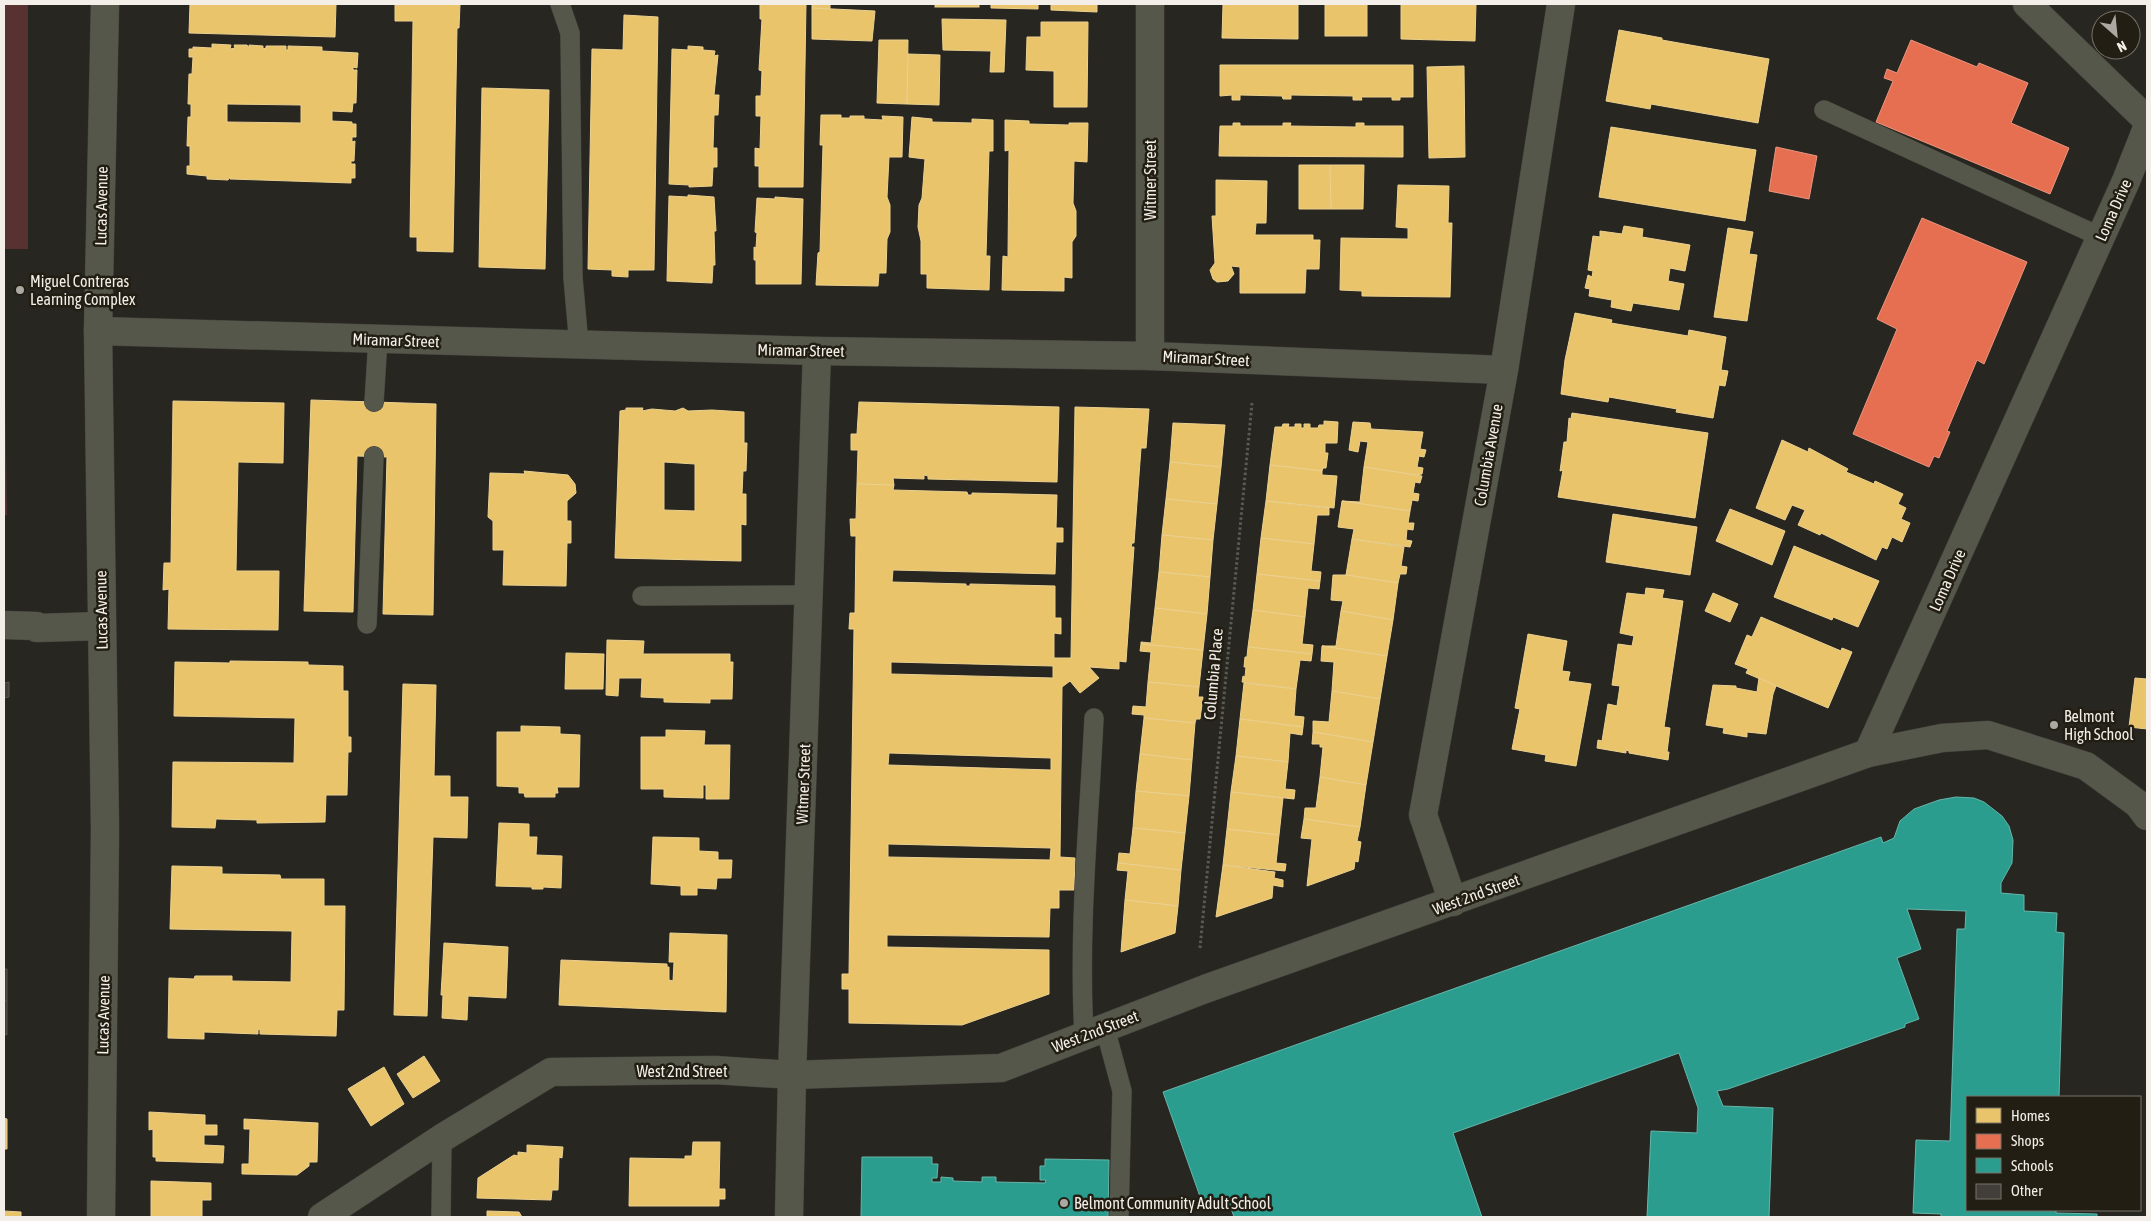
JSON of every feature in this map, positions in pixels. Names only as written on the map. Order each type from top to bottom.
[{"type":"street","name":"Lucas Avenue","points":[[101,1217],[105,830],[98,331],[105,4]]},
{"type":"street","name":"Witmer Street","points":[[1150,4],[1150,356]]},
{"type":"street","name":"Columbia Avenue","points":[[1453,902],[1423,815],[1504,370],[1561,4]]},
{"type":"street","points":[[2027,4],[2147,120]]},
{"type":"street","name":"Loma Drive","points":[[1868,753],[2101,237],[2147,128]]},
{"type":"street","name":"Miramar Street","points":[[98,331],[817,351],[1150,356],[1504,370]]},
{"type":"street","name":"Witmer Street","points":[[790,1217],[792,1074],[817,351]]},
{"type":"street","points":[[4,626],[36,626],[37,628],[101,626]]},
{"type":"street","points":[[1868,753],[1942,738],[1988,735],[2086,766],[2138,804],[2147,816]]},
{"type":"street","name":"West 2nd Street","points":[[322,1217],[442,1138],[551,1072],[715,1070],[792,1074],[1001,1068],[1214,986],[1868,753]]},
{"type":"lane","points":[[560,4],[570,33],[573,278],[578,345]]},
{"type":"lane","points":[[1824,110],[2101,237]]},
{"type":"lane","points":[[374,402],[378,339]]},
{"type":"lane","points":[[367,624],[374,456]]},
{"type":"lane","points":[[642,596],[809,595]]},
{"type":"lane","points":[[1094,718],[1081,940],[1081,987],[1094,1032],[1122,1091],[1119,1217]]},
{"type":"lane","points":[[441,1217],[442,1138]]},
{"type":"path","name":"Columbia Place","points":[[1200,948],[1252,403]]},
{"type":"shaded area","points":[[4,4],[28,4],[28,249],[4,249]]},
{"type":"shaded area","points":[[4,319],[7,515],[4,515]]},
{"type":"building: Homes","points":[[190,4],[336,4],[335,37],[189,33]]},
{"type":"building: Homes","points":[[395,4],[460,4],[459,28],[457,28],[453,252],[417,251],[417,237],[410,237],[413,21],[395,21]]},
{"type":"building: Homes","points":[[760,4],[806,4],[803,187],[759,187],[759,166],[755,166],[755,148],[760,149],[761,116],[756,116],[756,96],[761,96],[762,71],[759,70],[762,19],[760,19]]},
{"type":"building: Homes","points":[[812,4],[830,4],[830,9],[812,8]]},
{"type":"building: Homes","points":[[935,4],[979,4],[979,7],[935,7]]},
{"type":"building: Homes","points":[[991,4],[1038,4],[1038,9],[991,8]]},
{"type":"building: Homes","points":[[1051,4],[1097,4],[1097,12],[1051,10]]},
{"type":"building: Homes","points":[[1223,4],[1298,4],[1298,39],[1222,38]]},
{"type":"building: Homes","points":[[1325,4],[1367,4],[1367,36],[1325,36]]},
{"type":"building: Homes","points":[[1401,4],[1476,4],[1475,41],[1401,39]]},
{"type":"building: Homes","points":[[812,8],[875,11],[872,41],[812,39]]},
{"type":"building: Homes","points":[[624,15],[658,17],[654,270],[628,270],[628,277],[612,276],[612,270],[588,269],[592,49],[623,50]]},
{"type":"building: Homes","points":[[942,19],[1006,20],[1004,72],[990,72],[991,51],[943,50]]},
{"type":"building: Homes","points":[[1041,22],[1088,22],[1087,107],[1054,107],[1054,71],[1026,70],[1027,37],[1041,37]]},
{"type":"building: Homes","points":[[1619,30],[1662,38],[1662,40],[1769,59],[1758,123],[1651,104],[1650,109],[1606,101]]},
{"type":"building: Homes","points":[[879,40],[908,40],[907,104],[877,103]]},
{"type":"building: Homes","points":[[212,44],[231,45],[230,49],[235,48],[234,45],[247,45],[249,48],[249,45],[263,46],[263,49],[266,46],[286,46],[286,50],[288,50],[288,46],[322,47],[322,51],[358,53],[357,68],[353,67],[353,70],[357,70],[356,103],[353,103],[352,112],[332,111],[332,121],[356,124],[356,137],[352,137],[352,142],[355,141],[354,161],[351,161],[351,164],[355,164],[355,178],[351,178],[351,183],[230,179],[230,177],[228,180],[207,179],[207,176],[187,174],[187,166],[190,166],[190,146],[187,146],[188,117],[191,117],[191,104],[188,104],[189,74],[192,74],[193,57],[189,57],[189,49],[193,49],[193,47],[212,48]],"holes":[[[227,104],[301,105],[301,123],[227,122]]]},
{"type":"building: Homes","points":[[688,46],[703,47],[703,50],[715,51],[714,56],[718,55],[714,95],[719,95],[718,115],[714,115],[713,148],[717,148],[717,167],[713,167],[712,186],[689,187],[689,185],[669,184],[672,49],[688,50]]},
{"type":"building: Homes","points":[[908,54],[940,55],[939,105],[907,104]]},
{"type":"building: Homes","points":[[1220,65],[1413,65],[1413,97],[1400,97],[1400,100],[1392,100],[1392,97],[1361,97],[1362,100],[1353,100],[1353,96],[1291,95],[1291,99],[1283,99],[1282,96],[1240,95],[1240,100],[1232,100],[1232,95],[1220,96]]},
{"type":"building: Homes","points":[[1464,66],[1465,157],[1429,158],[1427,67]]},
{"type":"building: Homes","points":[[482,88],[549,90],[545,269],[479,267]]},
{"type":"building: Homes","points":[[821,115],[841,115],[841,118],[864,116],[864,119],[883,120],[882,116],[903,117],[902,157],[889,157],[887,197],[890,205],[890,232],[887,239],[886,273],[879,273],[878,286],[816,285],[818,253],[820,252],[823,145],[820,145]]},
{"type":"building: Homes","points":[[912,117],[932,119],[932,122],[972,123],[972,119],[993,120],[993,151],[989,151],[986,256],[990,256],[989,290],[927,288],[927,274],[921,274],[921,241],[918,227],[925,159],[909,157]]},
{"type":"building: Homes","points":[[1005,120],[1029,121],[1029,124],[1069,125],[1069,123],[1088,123],[1087,162],[1074,161],[1073,203],[1076,211],[1076,236],[1072,242],[1072,278],[1064,277],[1064,291],[1002,290],[1003,256],[1008,257],[1009,150],[1005,151]]},
{"type":"building: Homes","points":[[1233,123],[1240,123],[1240,126],[1283,126],[1283,123],[1291,123],[1290,126],[1356,127],[1356,123],[1364,123],[1364,126],[1403,126],[1403,157],[1219,156],[1220,126],[1233,126]]},
{"type":"building: Homes","points":[[1611,127],[1756,150],[1745,221],[1599,197]]},
{"type":"building: Homes","points":[[1299,165],[1330,165],[1331,209],[1299,209]]},
{"type":"building: Homes","points":[[1330,165],[1364,165],[1363,209],[1331,209]]},
{"type":"building: Homes","points":[[1216,180],[1267,181],[1266,223],[1256,223],[1255,235],[1313,235],[1313,240],[1320,240],[1319,269],[1306,269],[1305,293],[1240,293],[1240,267],[1231,266],[1234,274],[1228,281],[1217,282],[1213,279],[1210,270],[1215,263],[1212,216],[1216,216]]},
{"type":"building: Homes","points":[[1398,185],[1449,186],[1448,223],[1452,223],[1450,297],[1362,296],[1362,291],[1340,290],[1341,238],[1408,239],[1408,228],[1396,227]]},
{"type":"building: Homes","points":[[688,195],[714,197],[716,231],[714,231],[715,265],[713,265],[712,283],[667,281],[669,196],[688,197]]},
{"type":"building: Homes","points":[[775,197],[803,199],[801,284],[756,284],[754,247],[756,248],[757,198],[775,199]]},
{"type":"building: Homes","points":[[1624,226],[1643,229],[1642,237],[1690,245],[1685,271],[1670,268],[1668,281],[1684,284],[1679,310],[1633,303],[1631,311],[1611,307],[1612,300],[1589,296],[1590,289],[1585,288],[1588,275],[1592,277],[1593,271],[1588,270],[1593,236],[1600,237],[1600,231],[1622,234]]},
{"type":"building: Homes","points":[[1728,228],[1753,232],[1749,254],[1757,255],[1747,321],[1714,317]]},
{"type":"building: Homes","points":[[1575,313],[1612,320],[1611,323],[1688,336],[1689,330],[1726,337],[1721,370],[1728,371],[1725,386],[1719,385],[1713,418],[1676,412],[1677,409],[1609,397],[1608,402],[1561,394],[1565,360]]},
{"type":"building: Homes","points":[[311,400],[436,404],[433,615],[383,614],[387,457],[357,456],[353,612],[304,611]]},
{"type":"building: Homes","points":[[173,401],[284,403],[283,463],[238,462],[236,571],[279,571],[278,630],[168,629],[169,589],[163,590],[164,563],[171,563]]},
{"type":"building: Homes","points":[[859,402],[1059,407],[1057,482],[928,479],[928,476],[924,475],[924,479],[893,478],[894,485],[857,484],[858,450],[851,450],[851,434],[857,434]]},
{"type":"building: Homes","points":[[1075,407],[1149,409],[1146,448],[1141,448],[1134,543],[1132,543],[1131,547],[1134,547],[1126,662],[1119,661],[1119,669],[1089,667],[1099,678],[1080,693],[1070,681],[1062,687],[1060,857],[1075,858],[1074,890],[1059,890],[1059,908],[1050,908],[1049,937],[887,935],[887,947],[1049,950],[1049,994],[962,1025],[849,1023],[849,989],[842,989],[842,974],[849,974],[854,629],[849,629],[850,613],[855,613],[856,536],[851,536],[850,519],[856,519],[857,484],[894,485],[893,490],[967,492],[968,495],[972,495],[972,493],[1057,495],[1056,528],[1063,528],[1063,542],[1056,542],[1055,574],[893,570],[892,582],[966,584],[966,586],[970,586],[970,584],[1055,586],[1055,618],[1061,618],[1061,634],[1054,633],[1054,658],[1071,658]],"holes":[[[891,662],[1053,666],[1053,678],[891,674]],[[889,753],[1051,758],[1051,770],[888,765]],[[888,844],[1051,848],[1050,860],[888,857]]]},
{"type":"building: Homes","points":[[626,408],[643,408],[642,411],[652,409],[675,411],[683,408],[688,411],[744,412],[744,443],[747,443],[746,471],[743,471],[742,494],[746,494],[746,525],[741,524],[741,561],[615,558],[620,411],[626,410]],"holes":[[[664,462],[695,464],[695,511],[664,510]]]},
{"type":"building: Homes","points":[[1572,413],[1708,433],[1695,518],[1558,497],[1563,470],[1560,471],[1564,442],[1567,442],[1569,418],[1571,419]]},
{"type":"building: Homes","points":[[1324,421],[1338,422],[1337,443],[1325,443],[1325,453],[1328,453],[1326,468],[1323,468],[1322,471],[1270,465],[1275,427],[1289,424],[1288,427],[1295,427],[1295,424],[1301,424],[1301,428],[1304,428],[1304,424],[1310,424],[1310,428],[1318,428],[1319,425],[1324,425]]},
{"type":"building: Homes","points":[[1353,422],[1370,423],[1371,429],[1423,432],[1420,449],[1426,450],[1424,457],[1419,456],[1417,467],[1423,468],[1422,474],[1416,475],[1364,467],[1368,442],[1360,441],[1358,452],[1349,450]]},
{"type":"building: Homes","points":[[1173,423],[1225,425],[1221,467],[1170,462]]},
{"type":"building: Homes","points":[[1782,440],[1808,452],[1809,448],[1848,469],[1846,472],[1874,484],[1875,481],[1903,494],[1898,504],[1906,508],[1901,519],[1910,523],[1902,542],[1892,537],[1887,549],[1882,547],[1876,560],[1821,533],[1820,535],[1798,525],[1805,510],[1792,505],[1785,520],[1756,508]]},
{"type":"building: Homes","points":[[1170,462],[1221,467],[1217,504],[1166,499]]},
{"type":"building: Homes","points":[[1270,465],[1322,471],[1322,475],[1337,476],[1334,508],[1266,501]]},
{"type":"building: Homes","points":[[1364,467],[1422,476],[1420,483],[1415,482],[1413,493],[1419,494],[1418,501],[1412,500],[1410,511],[1342,501],[1360,502]]},
{"type":"building: Homes","points":[[524,471],[568,475],[575,484],[576,493],[567,501],[567,521],[571,521],[571,543],[567,543],[566,586],[503,585],[504,550],[493,550],[493,521],[488,517],[490,473],[525,474]]},
{"type":"building: Homes","points":[[1166,499],[1217,504],[1213,540],[1162,535]]},
{"type":"building: Homes","points":[[1266,501],[1329,508],[1329,515],[1317,515],[1314,544],[1261,538]]},
{"type":"building: Homes","points":[[1342,501],[1410,511],[1408,523],[1414,523],[1413,530],[1407,529],[1406,540],[1412,541],[1410,547],[1352,539],[1354,529],[1338,527]]},
{"type":"building: Homes","points":[[1730,509],[1785,531],[1772,565],[1716,541]]},
{"type":"building: Homes","points":[[1613,514],[1697,527],[1690,575],[1606,562]]},
{"type":"building: Homes","points":[[1162,535],[1213,540],[1210,577],[1159,572]]},
{"type":"building: Homes","points":[[1261,538],[1314,544],[1311,571],[1321,572],[1320,581],[1257,574]]},
{"type":"building: Homes","points":[[1352,539],[1404,547],[1401,566],[1407,567],[1406,574],[1400,574],[1398,583],[1346,575]]},
{"type":"building: Homes","points":[[1794,546],[1879,581],[1858,627],[1833,617],[1832,620],[1774,597]]},
{"type":"building: Homes","points":[[1159,572],[1210,577],[1207,614],[1155,608]]},
{"type":"building: Homes","points":[[1257,574],[1320,581],[1319,589],[1308,588],[1305,617],[1253,610]]},
{"type":"building: Homes","points":[[1333,575],[1346,575],[1398,583],[1393,620],[1341,611],[1343,601],[1331,600]]},
{"type":"building: Homes","points":[[1646,588],[1664,590],[1662,598],[1683,601],[1664,727],[1670,728],[1668,760],[1629,753],[1626,750],[1626,753],[1597,748],[1598,740],[1602,741],[1608,704],[1617,706],[1620,686],[1612,685],[1618,644],[1632,646],[1634,636],[1620,633],[1627,593],[1645,595]]},
{"type":"building: Homes","points":[[1713,593],[1738,604],[1730,622],[1705,611]]},
{"type":"building: Homes","points":[[1155,608],[1207,614],[1203,650],[1141,644],[1141,642],[1151,643]]},
{"type":"building: Homes","points":[[1253,610],[1305,617],[1302,644],[1313,645],[1312,654],[1248,647]]},
{"type":"building: Homes","points":[[1341,611],[1393,620],[1387,656],[1322,646],[1336,646]]},
{"type":"building: Homes","points":[[1761,617],[1841,651],[1842,648],[1852,652],[1828,708],[1746,673],[1748,669],[1735,664],[1747,635],[1752,637]]},
{"type":"building: Homes","points":[[1528,634],[1567,641],[1562,671],[1570,672],[1568,681],[1591,684],[1576,766],[1545,761],[1546,755],[1512,749],[1520,709],[1515,708]]},
{"type":"building: Homes","points":[[607,640],[644,641],[643,654],[730,654],[730,662],[733,662],[732,699],[710,699],[710,703],[664,702],[664,698],[641,697],[642,678],[619,678],[618,696],[606,695]]},
{"type":"building: Homes","points":[[1141,644],[1203,650],[1199,687],[1148,682],[1151,652],[1140,651]]},
{"type":"building: Homes","points":[[1322,646],[1387,656],[1380,699],[1332,691],[1334,662],[1321,661]]},
{"type":"building: Homes","points":[[1248,647],[1312,654],[1311,661],[1300,660],[1296,689],[1242,682],[1243,676],[1245,677],[1245,657],[1247,657]]},
{"type":"building: Homes","points":[[566,653],[604,654],[603,689],[565,689]]},
{"type":"building: Homes","points":[[230,661],[308,662],[308,665],[343,666],[343,691],[348,691],[348,737],[351,737],[351,752],[348,752],[347,795],[326,795],[325,822],[257,823],[257,820],[216,819],[215,828],[172,827],[173,762],[294,763],[295,718],[174,716],[175,662],[230,663]]},
{"type":"building: Homes","points":[[1759,678],[1776,686],[1766,734],[1747,732],[1747,737],[1723,733],[1724,728],[1706,725],[1713,685],[1736,686],[1736,688],[1757,692]]},
{"type":"building: Homes","points":[[2135,678],[2147,679],[2147,729],[2129,727]]},
{"type":"building: Homes","points":[[1148,682],[1199,687],[1198,697],[1203,697],[1200,719],[1196,719],[1195,723],[1144,718],[1144,715],[1132,714],[1133,706],[1146,707]]},
{"type":"building: Homes","points":[[1244,683],[1296,689],[1294,716],[1304,717],[1303,727],[1240,719]]},
{"type":"building: Homes","points":[[403,684],[436,685],[434,776],[450,776],[450,797],[468,797],[467,838],[433,837],[427,1016],[394,1015]]},
{"type":"building: Homes","points":[[1332,691],[1380,699],[1373,742],[1313,732],[1313,721],[1329,722]]},
{"type":"building: Homes","points":[[1144,718],[1195,723],[1192,760],[1140,754]]},
{"type":"building: Homes","points":[[1240,719],[1303,727],[1302,735],[1290,733],[1288,762],[1236,756]]},
{"type":"building: Homes","points":[[521,726],[560,727],[560,734],[580,735],[579,787],[557,787],[558,793],[555,793],[555,797],[525,797],[524,793],[519,793],[519,787],[497,786],[497,732],[521,732]]},
{"type":"building: Homes","points":[[666,730],[705,731],[704,745],[730,745],[729,799],[706,799],[706,785],[703,785],[703,798],[664,797],[664,789],[641,789],[641,737],[666,737]]},
{"type":"building: Homes","points":[[1313,732],[1373,742],[1366,785],[1320,777],[1323,747],[1320,747],[1320,744],[1312,744]]},
{"type":"building: Homes","points":[[1140,754],[1192,760],[1189,796],[1136,791]]},
{"type":"building: Homes","points":[[1236,756],[1288,762],[1285,789],[1295,790],[1294,799],[1231,792]]},
{"type":"building: Homes","points":[[1320,777],[1366,785],[1360,827],[1304,819],[1305,808],[1316,808]]},
{"type":"building: Homes","points":[[1136,791],[1189,796],[1185,833],[1133,828]]},
{"type":"building: Homes","points":[[1231,792],[1283,798],[1279,835],[1227,829]]},
{"type":"building: Homes","points":[[1304,819],[1360,827],[1357,841],[1361,842],[1358,862],[1355,861],[1354,869],[1307,886],[1312,839],[1301,838]]},
{"type":"building: Homes","points":[[499,823],[529,824],[529,837],[537,837],[536,855],[562,856],[561,888],[543,887],[543,889],[532,889],[532,887],[496,886]]},
{"type":"building: Homes","points":[[1133,828],[1185,833],[1181,870],[1118,863],[1119,853],[1130,854]]},
{"type":"building: Homes","points":[[1227,829],[1279,835],[1276,863],[1286,864],[1285,871],[1223,865]]},
{"type":"building: Homes","points":[[653,837],[699,838],[699,851],[718,852],[718,860],[732,860],[731,878],[717,878],[716,889],[697,888],[697,895],[681,895],[681,886],[651,884]]},
{"type":"building: Homes","points":[[1118,863],[1181,870],[1178,906],[1125,900],[1128,871],[1117,870]]},
{"type":"building: Homes","points":[[1223,865],[1275,872],[1274,878],[1283,880],[1283,887],[1273,885],[1272,898],[1216,917]]},
{"type":"building: Homes","points":[[172,866],[222,867],[222,874],[280,875],[281,879],[324,879],[324,906],[345,906],[344,1010],[337,1010],[336,1036],[260,1034],[260,1029],[258,1034],[204,1032],[204,1039],[168,1038],[169,978],[194,979],[195,976],[232,976],[232,981],[291,982],[292,931],[170,929]]},
{"type":"building: Homes","points":[[1125,900],[1178,906],[1175,933],[1121,952]]},
{"type":"building: Homes","points":[[670,933],[727,935],[726,1012],[559,1005],[561,960],[667,964],[667,967],[669,967],[669,980],[673,981],[674,962],[669,962]]},
{"type":"building: Homes","points":[[444,943],[508,947],[506,998],[468,996],[467,1020],[442,1018],[443,995],[441,995]]},
{"type":"building: Homes","points":[[424,1056],[440,1081],[413,1098],[397,1074]]},
{"type":"building: Homes","points":[[384,1067],[404,1104],[371,1126],[348,1089]]},
{"type":"building: Homes","points":[[149,1112],[205,1115],[205,1125],[217,1125],[217,1135],[204,1135],[204,1145],[224,1146],[223,1163],[156,1161],[156,1157],[153,1157],[153,1129],[149,1130]]},
{"type":"building: Homes","points":[[4,1118],[7,1119],[7,1149],[4,1149]]},
{"type":"building: Homes","points":[[244,1119],[318,1123],[317,1162],[309,1162],[309,1166],[297,1175],[242,1174],[242,1164],[249,1164],[250,1129],[244,1129]]},
{"type":"building: Homes","points":[[693,1142],[720,1142],[719,1189],[725,1189],[725,1199],[719,1199],[719,1206],[629,1206],[630,1158],[685,1159],[685,1156],[692,1156]]},
{"type":"building: Homes","points":[[527,1145],[563,1147],[562,1158],[559,1157],[558,1190],[552,1190],[551,1200],[477,1198],[478,1178],[514,1155],[518,1156],[518,1152],[527,1153]]},
{"type":"building: Homes","points":[[151,1181],[211,1183],[211,1200],[202,1200],[202,1217],[151,1217]]},
{"type":"building: Homes","points":[[4,1211],[21,1212],[21,1217],[4,1217]]},
{"type":"building: Homes","points":[[487,1211],[519,1212],[522,1217],[487,1217]]},
{"type":"building: Shops","points":[[1911,40],[1977,67],[1979,63],[2028,83],[2011,123],[2069,148],[2050,194],[1876,122],[1893,81],[1884,78],[1887,69],[1897,73]]},
{"type":"building: Shops","points":[[1776,147],[1817,156],[1809,199],[1769,191]]},
{"type":"building: Shops","points":[[1922,218],[2027,262],[1984,364],[1977,360],[1947,431],[1950,432],[1939,458],[1934,456],[1929,467],[1853,434],[1897,329],[1877,319]]},
{"type":"building: Schools","points":[[1956,797],[1974,798],[1984,802],[2002,816],[2009,826],[2013,840],[2012,863],[2001,883],[2001,893],[2024,895],[2024,911],[2057,913],[2056,932],[2064,933],[2059,1096],[1966,1096],[1966,1211],[2056,1211],[2056,1213],[2097,1214],[2097,1217],[1941,1217],[1941,1214],[1913,1213],[1916,1140],[1950,1141],[1957,929],[1965,929],[1966,911],[1907,909],[1921,949],[1897,958],[1919,1019],[1905,1024],[1905,1027],[1728,1089],[1717,1091],[1723,1106],[1773,1108],[1769,1217],[1647,1217],[1651,1131],[1697,1133],[1698,1108],[1679,1053],[1453,1133],[1482,1217],[1234,1217],[1227,1197],[1203,1205],[1163,1092],[1881,837],[1883,843],[1894,838],[1900,821],[1914,809],[1939,800]]},
{"type":"building: Schools","points":[[862,1157],[932,1157],[932,1164],[938,1164],[937,1178],[932,1178],[932,1182],[941,1182],[941,1177],[953,1178],[953,1181],[982,1182],[982,1177],[996,1177],[996,1182],[1045,1183],[1046,1180],[1040,1180],[1040,1166],[1045,1166],[1045,1159],[1109,1160],[1108,1217],[861,1217]]},
{"type":"building: Other","points":[[9,682],[9,697],[4,698],[4,683]]},
{"type":"building: Other","points":[[4,969],[7,969],[7,1001],[4,1001]]},
{"type":"building: Other","points":[[4,1001],[7,1001],[7,1035],[4,1034]]},
{"type":"place","name":"Miguel Contreras Learning Complex","points":[[20,290]]},
{"type":"place","name":"Belmont High School","points":[[2054,725]]},
{"type":"place","name":"Belmont Community Adult School","points":[[1064,1203]]}]
